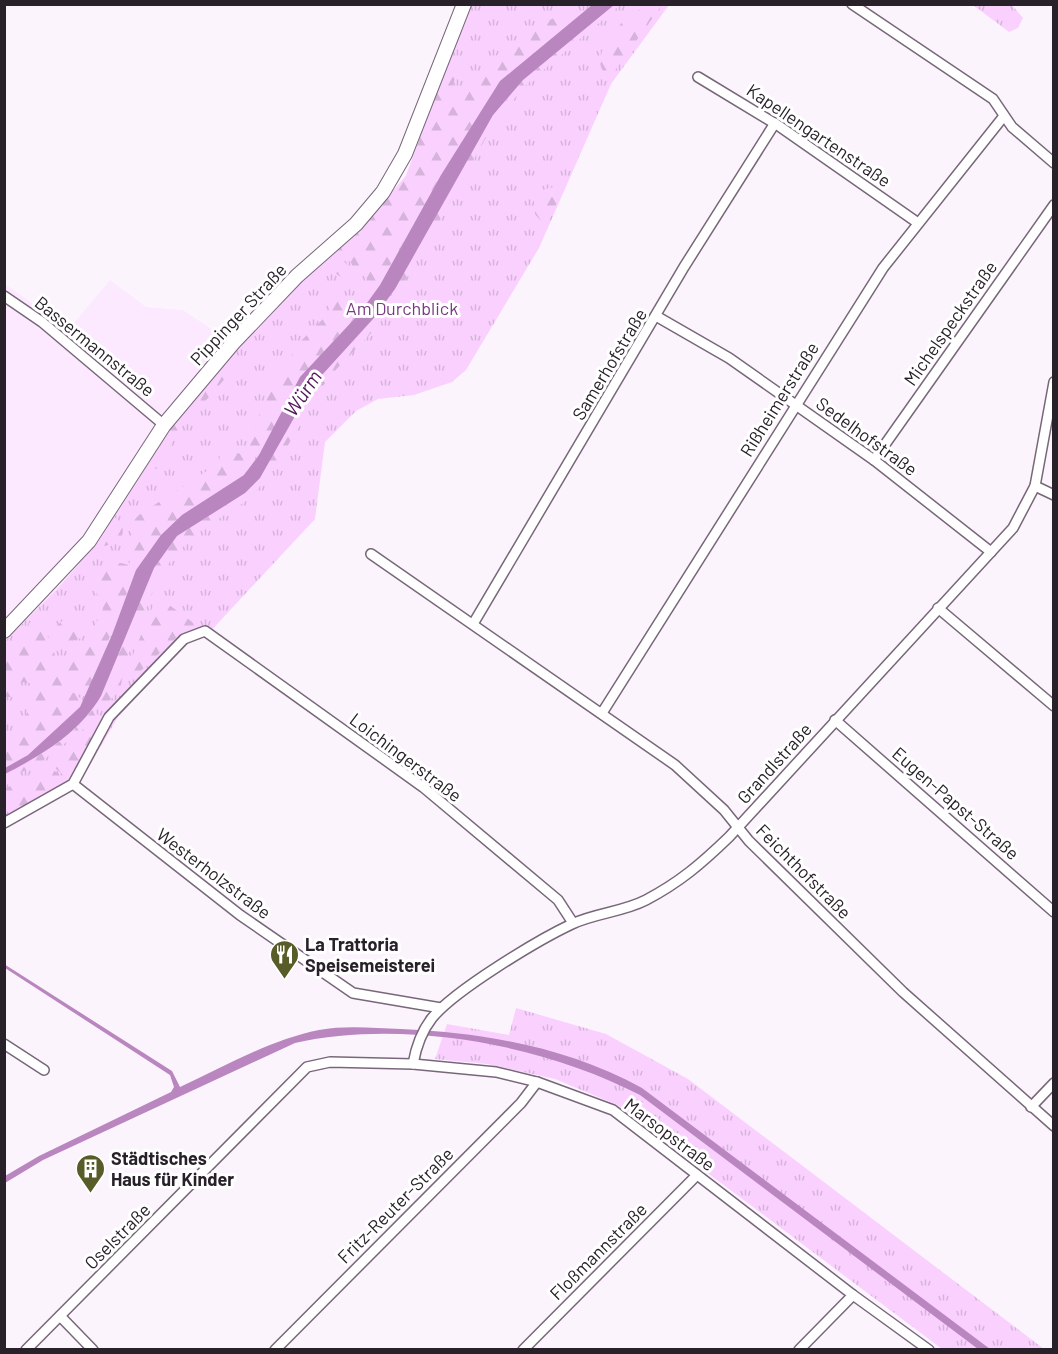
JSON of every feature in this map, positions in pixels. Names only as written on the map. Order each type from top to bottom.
[{"type":"main road","name":"Pippinger Straße","points":[[4,631],[89,542],[164,425],[261,313],[356,224],[383,192],[405,154],[464,4]]},
{"type":"street","points":[[852,4],[993,99],[1004,116],[1053,163]]},
{"type":"street","name":"Kapellengartenstraße","points":[[698,77],[775,123],[918,223]]},
{"type":"street","name":"Rißheimerstraße","points":[[602,712],[883,268],[1004,116]]},
{"type":"street","name":"Samerhofstraße","points":[[473,624],[656,316],[775,123]]},
{"type":"street","name":"Michelspeckstraße","points":[[874,460],[1053,205]]},
{"type":"street","name":"Bassermannstraße","points":[[4,296],[42,322],[164,425]]},
{"type":"street","name":"Sedelhofstraße","points":[[656,316],[729,358],[874,460],[991,552]]},
{"type":"street","name":"Grandlstraße","points":[[413,1064],[417,1043],[431,1019],[441,1008],[501,966],[573,923],[643,902],[688,876],[738,828],[1012,528],[1035,486],[1053,382]]},
{"type":"street","points":[[1035,486],[1053,495]]},
{"type":"street","name":"Feichthofstraße","points":[[371,554],[602,712],[675,765],[724,810],[738,828],[903,993],[1053,1126]]},
{"type":"street","points":[[938,608],[1053,706]]},
{"type":"street","name":"Loichingerstraße","points":[[73,784],[109,717],[184,639],[205,631],[423,787],[558,900],[573,923]]},
{"type":"street","name":"Eugen-Papst-Straße","points":[[835,720],[1053,912]]},
{"type":"street","points":[[4,823],[73,784]]},
{"type":"street","name":"Westerholzstraße","points":[[73,784],[222,901],[353,993],[441,1008]]},
{"type":"street","points":[[4,1044],[44,1070]]},
{"type":"street","name":"Marsopstraße","points":[[307,1067],[330,1062],[413,1064],[496,1072],[537,1083],[613,1110],[853,1295],[929,1350]]},
{"type":"street","name":"Oselstraße","points":[[26,1350],[307,1067]]},
{"type":"street","name":"Fritz-Reuter-Straße","points":[[275,1350],[521,1103],[537,1083]]},
{"type":"street","points":[[1031,1107],[1053,1083]]},
{"type":"street","name":"Floßmannstraße","points":[[523,1350],[697,1175]]},
{"type":"street","points":[[799,1350],[853,1295]]},
{"type":"street","points":[[60,1316],[93,1350]]},
{"type":"shaded area","points":[[110,280],[146,307],[183,310],[239,348],[174,424],[99,541],[58,588],[5,641],[5,284],[69,329]]},
{"type":"green space","name":"Am Durchblick","points":[[470,5],[669,5],[611,84],[539,248],[466,370],[452,382],[414,395],[378,399],[356,411],[325,442],[315,519],[207,635],[187,643],[118,717],[77,787],[5,828],[5,641],[58,588],[99,541],[174,424],[254,330],[278,303],[362,227],[406,176]]},
{"type":"green space","points":[[614,5],[620,5],[527,84],[496,120],[392,304],[386,300],[493,115],[523,80]]},
{"type":"green space","points":[[642,5],[662,5],[613,73],[603,71],[600,64],[601,56],[608,40],[631,12],[638,11]]},
{"type":"green space","points":[[973,5],[1012,5],[1023,18],[1018,28],[1009,32]]},
{"type":"green space","points":[[567,11],[579,16],[500,81],[441,175],[377,289],[338,250],[362,227],[406,176],[448,62],[456,64],[456,75],[448,101],[460,109],[481,73],[504,49],[531,30]]},
{"type":"green space","points":[[554,187],[563,190],[546,227],[535,214],[534,201],[542,190]]},
{"type":"green space","points":[[335,253],[375,292],[359,314],[322,354],[244,475],[182,515],[136,570],[86,697],[78,690],[64,664],[81,654],[103,609],[94,585],[110,565],[121,563],[129,565],[134,541],[129,525],[139,515],[219,463],[220,454],[231,451],[244,455],[249,446],[245,437],[255,426],[274,375],[288,367],[295,347],[328,314],[330,302],[338,298],[356,302],[362,291],[335,273],[331,256]]},
{"type":"green space","points":[[384,304],[390,308],[375,329],[328,378],[278,462],[251,498],[198,532],[173,557],[157,581],[125,663],[120,690],[104,706],[98,700],[154,568],[177,536],[245,493],[259,478],[312,386]]},
{"type":"green space","points":[[229,360],[235,367],[202,405],[197,404],[195,400]]},
{"type":"green space","points":[[174,424],[181,430],[165,452],[158,468],[143,471]]},
{"type":"green space","points":[[114,517],[122,527],[121,540],[105,546],[99,541]]},
{"type":"green space","points":[[157,596],[199,627],[179,635],[132,679],[127,677],[130,662]]},
{"type":"green space","points":[[39,614],[56,658],[73,689],[5,680],[5,647]]},
{"type":"green space","points":[[68,617],[79,624],[81,638],[57,647],[56,629]]},
{"type":"green space","points":[[5,687],[75,693],[83,701],[59,730],[27,755],[5,768],[4,740],[19,728],[32,704],[25,697],[5,697]]},
{"type":"green space","points":[[92,710],[105,721],[100,730],[85,728],[43,760],[5,782],[5,774],[64,739]]},
{"type":"green space","points":[[86,732],[99,734],[86,756],[67,778],[49,763]]},
{"type":"green space","points":[[47,764],[66,781],[63,787],[5,821],[5,789]]},
{"type":"green space","points":[[516,1008],[606,1034],[688,1079],[1044,1349],[942,1349],[617,1105],[555,1079],[487,1064],[435,1059],[447,1024],[509,1035]]},
{"type":"water","name":"Würm","points":[[592,5],[614,5],[523,80],[493,115],[395,289],[373,319],[312,386],[260,478],[245,493],[177,536],[154,568],[101,696],[92,709],[59,742],[5,774],[5,768],[28,755],[80,707],[112,635],[136,570],[161,535],[182,515],[244,475],[259,455],[300,377],[359,314],[380,285],[441,175],[500,81]]},
{"type":"water","points":[[4,964],[172,1071],[180,1087],[283,1040],[319,1030],[339,1028],[360,1027],[464,1034],[525,1045],[585,1062],[642,1088],[990,1349],[978,1349],[640,1095],[560,1062],[471,1041],[426,1035],[381,1034],[337,1036],[295,1043],[43,1160],[5,1183],[5,1176],[39,1156],[171,1092],[174,1087],[170,1075],[5,968]]},
{"type":"place","name":"La Trattoria Speisemeisterei","points":[[284,980]]},
{"type":"place","name":"Städtisches Haus für Kinder","points":[[90,1194]]}]
